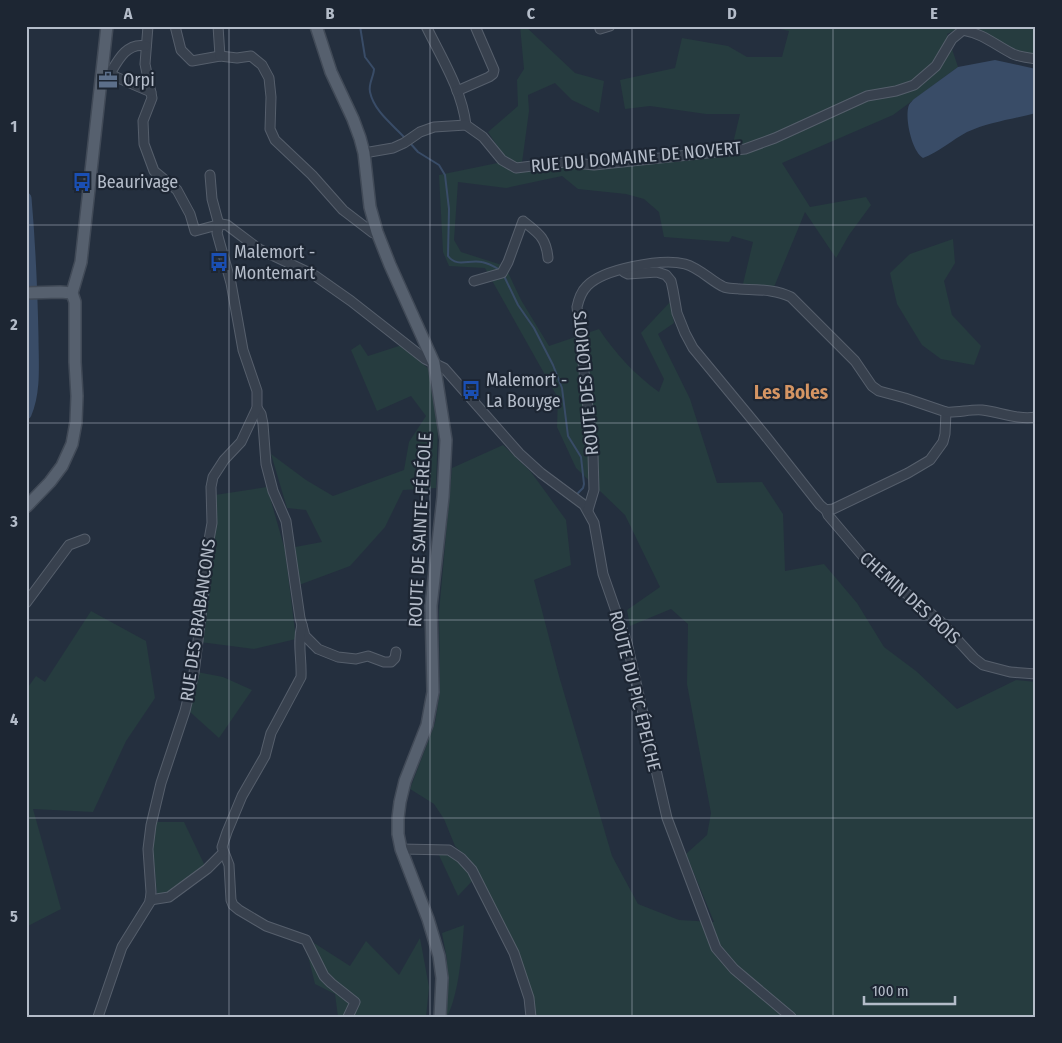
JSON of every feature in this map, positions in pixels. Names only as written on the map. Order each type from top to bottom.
[{"type":"main road","points":[[66,293],[82,262],[106,72],[107,26]]},
{"type":"main road","name":"ROUTE DE SAINTE-FÉRÉOLE","points":[[316,26],[328,65],[353,119],[364,153],[370,207],[378,232],[390,265],[434,363],[446,440],[443,497],[431,606],[433,692],[427,725],[405,781],[400,802],[398,834],[440,956],[442,978],[440,1017]]},
{"type":"main road","points":[[26,293],[66,293],[75,302],[77,396],[76,422],[72,444],[62,466],[50,482],[26,507]]},
{"type":"street","points":[[148,26],[145,64],[152,98],[143,121],[144,144],[154,171],[177,190],[190,214],[195,231],[227,225],[260,249],[314,275],[425,359],[444,368],[519,453],[588,510]]},
{"type":"street","points":[[175,26],[181,50],[192,61],[220,56],[237,58],[251,56],[262,65],[269,78],[271,97],[270,129],[275,140],[312,175],[343,210],[373,233],[378,232]]},
{"type":"street","points":[[218,26],[220,56]]},
{"type":"street","points":[[364,153],[393,148],[420,132],[434,127],[466,125],[457,91],[426,26]]},
{"type":"street","points":[[457,91],[493,74],[494,70],[475,26]]},
{"type":"street","points":[[600,29],[610,26]]},
{"type":"street","name":"RUE DU DOMAINE DE NOVERT","points":[[466,125],[483,138],[502,160],[516,168],[565,162],[594,165],[721,152],[745,149],[775,138],[867,96],[896,91],[914,85],[936,66],[952,38],[963,30],[979,33],[1011,53],[1036,60]]},
{"type":"street","points":[[146,46],[133,46],[106,72],[151,92]]},
{"type":"street","points":[[210,175],[212,199],[219,225],[217,233],[231,283],[243,350],[257,391],[257,408],[261,414],[263,424],[266,464],[273,491],[286,521],[305,636],[318,649],[338,657],[356,659],[368,656],[384,662],[391,662],[395,658],[396,652]]},
{"type":"street","points":[[474,281],[502,273],[508,262],[522,221],[544,239],[548,258]]},
{"type":"street","name":"ROUTE DES LORIOTS","points":[[588,510],[594,490],[593,454],[577,306],[580,294],[588,285],[600,277],[649,262],[667,261],[686,264],[703,272],[724,287],[781,292],[791,297],[855,361],[872,386],[879,391],[946,412],[980,410],[1025,419],[1036,417]]},
{"type":"street","name":"CHEMIN DES BOIS","points":[[621,271],[628,274],[657,272],[666,274],[671,280],[674,290],[677,314],[693,348],[820,506],[826,510],[828,515],[867,561],[941,622],[974,658],[983,665],[1010,672],[1036,674]]},
{"type":"street","name":"RUE DES BRABANCONS","points":[[150,900],[148,849],[151,825],[160,783],[185,711],[194,673],[205,584],[207,551],[212,523],[211,487],[213,478],[224,460],[241,442],[257,408]]},
{"type":"street","points":[[826,510],[834,509],[908,473],[930,460],[943,442],[946,412]]},
{"type":"street","name":"ROUTE DU PIC ÉPEICHE","points":[[588,510],[594,523],[603,574],[627,643],[667,818],[716,948],[734,969],[791,1017]]},
{"type":"street","points":[[26,603],[69,545],[85,539]]},
{"type":"street","points":[[302,625],[299,636],[302,667],[300,677],[271,733],[265,756],[238,805],[226,832],[222,848],[229,865],[230,900],[239,910],[266,926],[306,940],[324,976],[355,1002],[348,1017]]},
{"type":"street","points":[[402,849],[448,850],[461,858],[472,870],[514,953],[529,998],[531,1017]]},
{"type":"street","points":[[98,1017],[122,947],[150,900],[169,897],[208,869],[224,853]]},
{"type":"green space","points":[[520,26],[525,26],[575,73],[604,81],[599,113],[572,100],[555,83],[528,95],[529,111],[521,170],[565,166],[589,169],[730,156],[740,114],[706,114],[650,106],[625,109],[620,80],[675,68],[682,38],[728,46],[747,57],[782,57],[789,31],[768,26],[1036,26],[1036,57],[1015,53],[960,28],[947,34],[958,67],[893,115],[782,163],[810,207],[866,197],[871,205],[849,235],[836,258],[805,212],[774,287],[743,284],[753,242],[732,236],[729,242],[664,237],[659,212],[644,199],[626,194],[578,189],[562,176],[506,188],[458,182],[454,240],[461,252],[505,266],[521,300],[549,346],[599,329],[626,363],[659,392],[664,379],[641,333],[670,302],[674,323],[658,334],[690,399],[717,483],[762,482],[783,514],[785,571],[824,564],[857,603],[884,647],[916,671],[957,709],[1016,680],[1036,682],[1036,1017],[536,1017],[528,986],[510,939],[474,865],[455,846],[444,819],[434,804],[410,789],[435,723],[440,691],[439,612],[452,468],[503,445],[531,472],[566,520],[571,565],[534,580],[559,676],[612,856],[638,904],[679,920],[714,922],[686,854],[707,835],[711,813],[687,684],[688,624],[671,609],[630,626],[627,610],[660,587],[625,515],[576,468],[557,427],[558,398],[485,268],[449,266],[443,252],[439,175],[507,161],[488,132],[518,106],[517,80],[524,69]]},
{"type":"green space","points":[[953,239],[955,263],[944,281],[952,315],[981,346],[974,365],[941,359],[922,345],[897,304],[890,273],[910,254]]},
{"type":"green space","points":[[360,344],[368,356],[402,345],[432,372],[438,424],[436,488],[403,490],[385,527],[350,566],[299,585],[295,547],[322,542],[306,510],[287,508],[271,454],[306,480],[333,496],[404,470],[409,442],[426,416],[411,396],[377,411],[351,350]]},
{"type":"green space","points":[[267,487],[285,550],[296,639],[254,649],[200,642],[215,495]]},
{"type":"green space","points":[[91,611],[146,641],[155,698],[126,741],[93,812],[33,809],[61,909],[26,927],[26,690],[36,676],[45,682]]},
{"type":"green space","points":[[197,672],[223,677],[252,690],[219,738],[189,711],[195,694]]},
{"type":"green space","points":[[156,822],[184,822],[205,866],[166,895],[157,894],[153,849]]},
{"type":"green space","points":[[438,853],[459,861],[474,879],[458,896]]},
{"type":"green space","points":[[464,925],[457,985],[447,1017],[447,960],[442,933]]},
{"type":"green space","points":[[303,936],[350,966],[366,941],[399,975],[420,938],[429,987],[426,1017],[338,1017],[335,994],[315,984]]},
{"type":"water","points":[[995,60],[1036,69],[1036,113],[992,123],[967,132],[935,153],[923,158],[915,149],[910,134],[908,110],[910,103],[958,67]]},
{"type":"waterway","points":[[360,26],[365,57],[374,69],[370,86],[372,99],[384,117],[405,138]]},
{"type":"waterway","points":[[410,143],[418,152],[439,165],[445,175],[449,209],[448,256],[455,262],[477,261],[489,264],[500,270]]},
{"type":"waterway","points":[[26,198],[29,233],[33,366],[33,386],[26,414]]},
{"type":"waterway","points":[[504,276],[518,305],[534,328],[553,365],[562,388],[568,436],[581,457],[584,484],[578,493]]},
{"type":"place","name":"Orpi","points":[[108,80]]},
{"type":"place","name":"Beaurivage","points":[[82,182]]},
{"type":"place","name":"Malemort - Montemart","points":[[219,262]]},
{"type":"place","name":"Malemort - La Bouyge","points":[[471,390]]},
{"type":"district","name":"Les Boles","points":[[791,392]]}]
